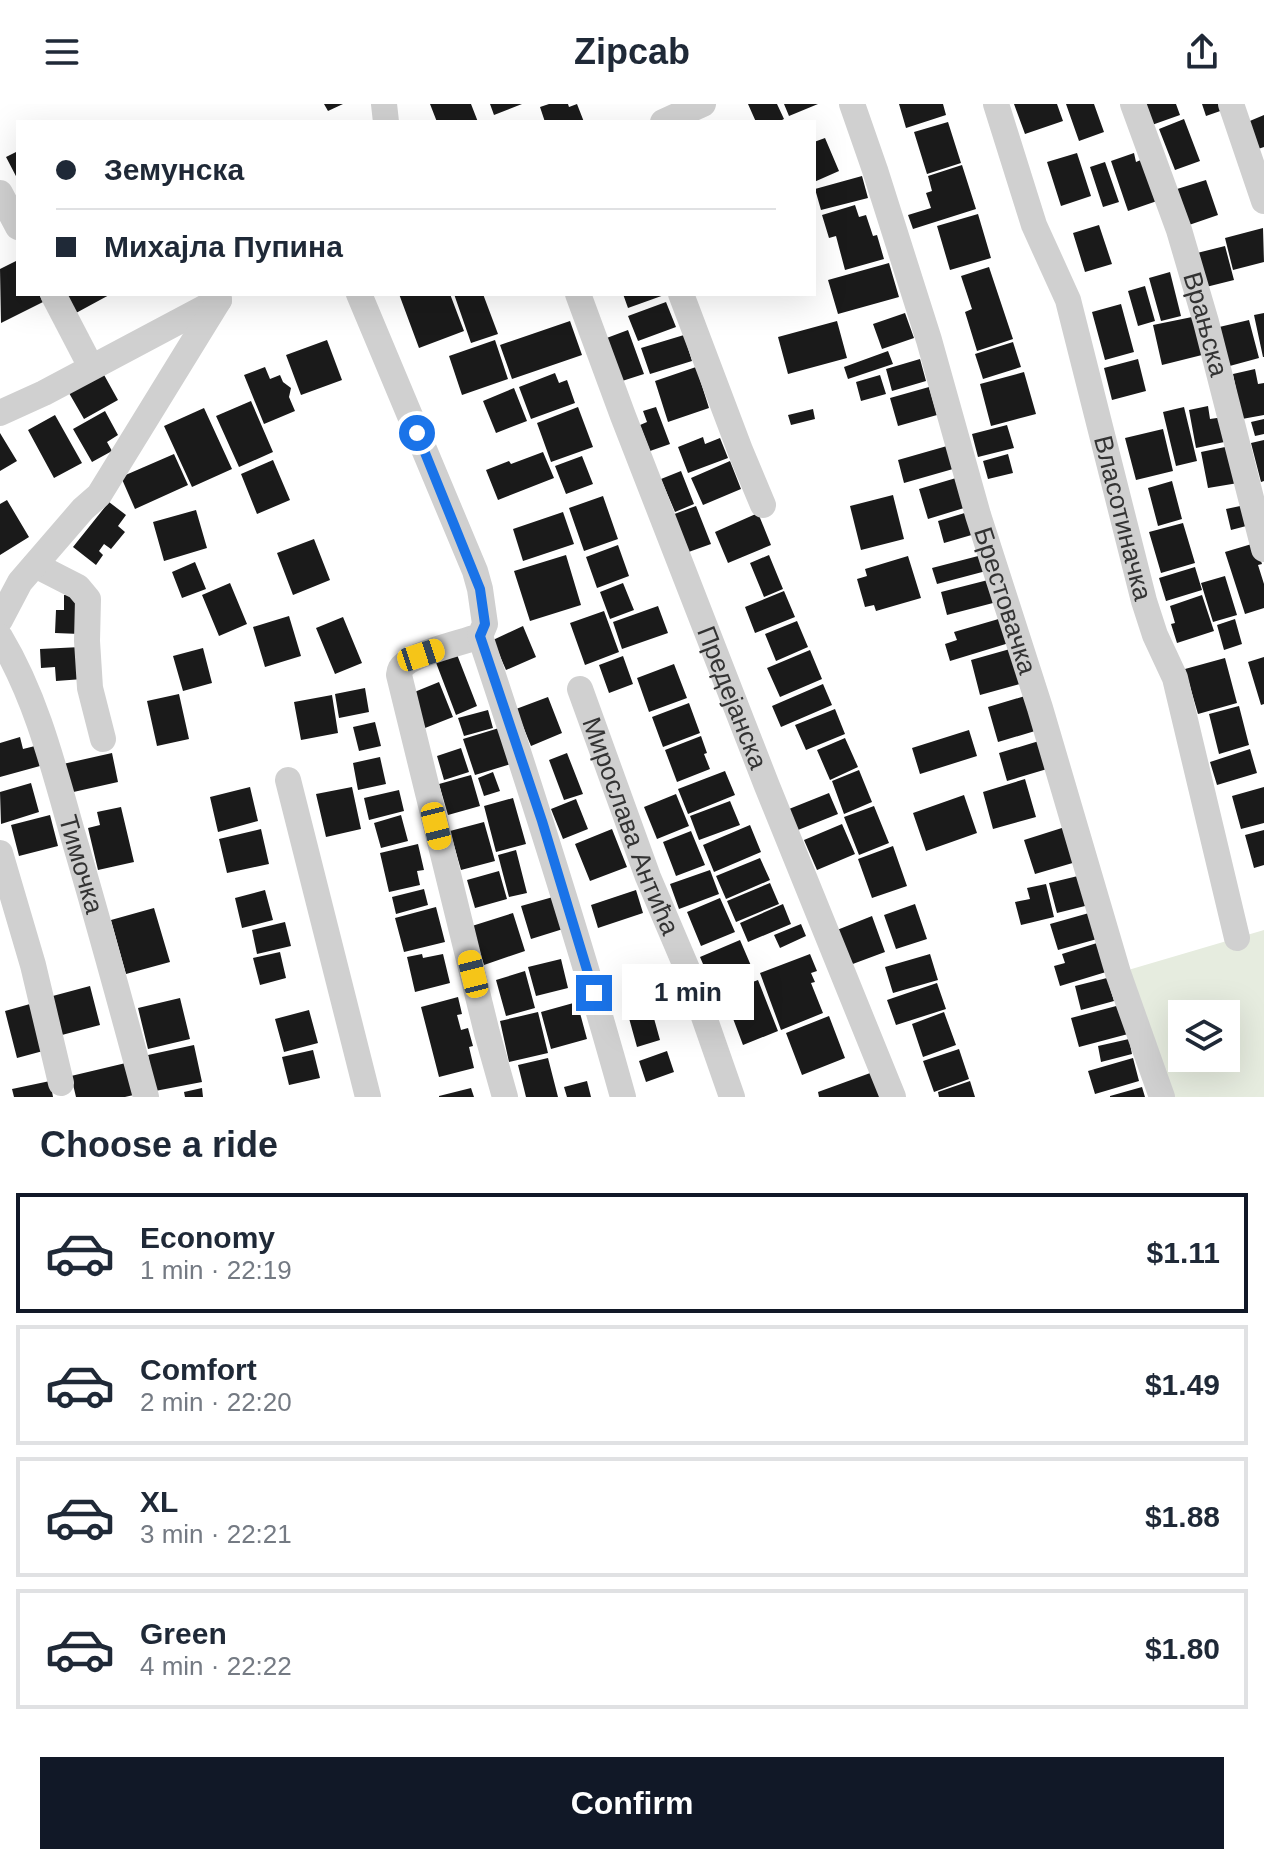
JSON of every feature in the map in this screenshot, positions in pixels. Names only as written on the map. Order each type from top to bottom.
[{"type":"street","points":[[667,120],[703,104]]},
{"type":"street","name":"Брестовачка","points":[[852,104],[929,340],[978,515],[1040,708],[1118,973],[1162,1097]]},
{"type":"street","name":"Власотиначка","points":[[996,104],[1034,225],[1068,300],[1144,601],[1155,635],[1175,678],[1237,938]]},
{"type":"street","name":"Врањска","points":[[1133,104],[1179,230],[1206,322],[1264,549]]},
{"type":"street","points":[[1231,104],[1264,201]]},
{"type":"street","points":[[0,193],[16,223]]},
{"type":"street","points":[[54,296],[91,367]]},
{"type":"street","points":[[360,296],[475,571],[485,624],[480,636],[542,821],[623,1097]]},
{"type":"street","name":"Предејанска","points":[[579,296],[767,786],[893,1097]]},
{"type":"street","points":[[682,296],[763,505]]},
{"type":"street","points":[[0,413],[44,393],[224,297]]},
{"type":"street","points":[[0,620],[20,582],[83,509],[99,495],[224,297]]},
{"type":"street","points":[[35,565],[78,587],[88,599],[90,688],[103,739]]},
{"type":"street","points":[[480,636],[421,655],[401,666],[399,675],[505,1097]]},
{"type":"street","name":"Тимочка","points":[[0,637],[34,708],[49,753],[146,1097]]},
{"type":"street","name":"Мирослава Антића","points":[[580,689],[648,877],[688,971],[732,1097]]},
{"type":"street","points":[[288,780],[368,1097]]},
{"type":"street","points":[[0,853],[33,965],[61,1083]]},
{"type":"shaded area","points":[[1264,930],[1264,1097],[1156,1097],[1118,973]]},
{"type":"building","points":[[324,104],[343,104],[328,111]]},
{"type":"building","points":[[430,104],[471,104],[477,120],[436,120]]},
{"type":"building","points":[[490,104],[522,104],[494,115]]},
{"type":"building","points":[[577,104],[583,120],[544,120],[540,107]]},
{"type":"building","points":[[748,104],[777,104],[784,119],[782,120],[755,120]]},
{"type":"building","points":[[784,104],[818,104],[789,116]]},
{"type":"building","points":[[899,104],[943,104],[946,115],[906,128]]},
{"type":"building","points":[[1014,104],[1057,104],[1063,121],[1025,134]]},
{"type":"building","points":[[1066,104],[1094,104],[1104,132],[1079,141]]},
{"type":"building","points":[[1142,104],[1176,104],[1180,115],[1149,126]]},
{"type":"building","points":[[1202,104],[1224,104],[1226,109],[1206,116]]},
{"type":"building","points":[[1264,115],[1264,147],[1255,150],[1245,123]]},
{"type":"building","points":[[1184,119],[1200,161],[1175,170],[1159,129]]},
{"type":"building","points":[[948,122],[961,163],[927,174],[914,132]]},
{"type":"building","points":[[825,138],[839,171],[816,181],[816,141]]},
{"type":"building","points":[[16,152],[16,176],[6,157]]},
{"type":"building","points":[[1077,153],[1091,196],[1061,206],[1047,162]]},
{"type":"building","points":[[1134,153],[1136,162],[1143,159],[1157,201],[1128,211],[1111,161]]},
{"type":"building","points":[[1105,162],[1119,202],[1103,207],[1090,167]]},
{"type":"building","points":[[962,165],[976,209],[913,229],[908,215],[931,208],[926,193],[932,191],[928,176]]},
{"type":"building","points":[[862,176],[868,198],[821,210],[816,189]]},
{"type":"building","points":[[1206,180],[1218,215],[1189,225],[1177,189]]},
{"type":"building","points":[[855,205],[859,217],[866,215],[873,236],[877,235],[884,259],[845,270],[836,236],[829,238],[822,215]]},
{"type":"building","points":[[978,214],[991,258],[950,270],[937,226]]},
{"type":"building","points":[[1099,225],[1112,264],[1085,272],[1073,233]]},
{"type":"building","points":[[1263,228],[1264,262],[1233,270],[1225,238]]},
{"type":"building","points":[[1225,246],[1234,280],[1206,287],[1197,253]]},
{"type":"building","points":[[16,261],[16,296],[40,296],[43,302],[1,323],[0,269]]},
{"type":"building","points":[[889,263],[899,297],[838,314],[828,280]]},
{"type":"building","points":[[989,267],[1013,339],[977,351],[965,312],[972,309],[961,276]]},
{"type":"building","points":[[1170,272],[1181,316],[1161,321],[1149,278]]},
{"type":"building","points":[[1145,286],[1155,321],[1138,326],[1128,291]]},
{"type":"building","points":[[67,296],[107,296],[76,313]]},
{"type":"building","points":[[400,296],[451,296],[464,331],[419,348]]},
{"type":"building","points":[[455,296],[484,296],[498,334],[471,343]]},
{"type":"building","points":[[624,296],[661,296],[628,308]]},
{"type":"building","points":[[666,302],[676,327],[638,341],[628,316]]},
{"type":"building","points":[[1121,304],[1134,352],[1105,360],[1092,312]]},
{"type":"building","points":[[905,313],[914,338],[882,349],[873,324]]},
{"type":"building","points":[[1264,313],[1264,357],[1263,357],[1254,315]]},
{"type":"building","points":[[1197,316],[1206,354],[1162,365],[1153,325]]},
{"type":"building","points":[[1249,320],[1259,358],[1226,367],[1215,328]]},
{"type":"building","points":[[570,321],[582,355],[512,379],[500,345]]},
{"type":"building","points":[[837,321],[847,358],[788,374],[778,337]]},
{"type":"building","points":[[628,330],[644,374],[619,382],[604,339]]},
{"type":"building","points":[[684,335],[692,361],[650,374],[641,348]]},
{"type":"building","points":[[327,340],[342,380],[301,395],[286,355]]},
{"type":"building","points":[[495,340],[508,379],[462,395],[449,356]]},
{"type":"building","points":[[1013,342],[1021,367],[983,379],[975,354]]},
{"type":"building","points":[[888,351],[893,364],[848,379],[844,367]]},
{"type":"building","points":[[920,359],[926,381],[892,391],[886,369]]},
{"type":"building","points":[[1138,359],[1146,391],[1112,400],[1104,368]]},
{"type":"building","points":[[265,367],[270,379],[280,375],[291,388],[289,397],[295,411],[264,424],[244,375]]},
{"type":"building","points":[[696,367],[709,408],[668,422],[655,381]]},
{"type":"building","points":[[1255,369],[1258,384],[1264,383],[1264,415],[1242,419],[1233,374]]},
{"type":"building","points":[[1024,372],[1036,414],[991,426],[980,384]]},
{"type":"building","points":[[103,373],[118,400],[84,419],[69,393]]},
{"type":"building","points":[[555,373],[559,383],[567,380],[575,403],[531,419],[519,387]]},
{"type":"building","points":[[880,375],[886,394],[861,401],[856,382]]},
{"type":"building","points":[[929,387],[937,415],[898,426],[890,398]]},
{"type":"building","points":[[514,388],[527,421],[496,433],[483,401]]},
{"type":"building","points":[[251,401],[273,452],[239,467],[216,416]]},
{"type":"building","points":[[1208,406],[1210,419],[1224,417],[1229,441],[1196,448],[1189,410]]},
{"type":"building","points":[[578,407],[593,447],[551,462],[537,423]]},
{"type":"building","points":[[656,407],[670,444],[650,451],[640,425],[647,422],[643,411]]},
{"type":"building","points":[[1184,407],[1197,461],[1176,466],[1163,412]]},
{"type":"building","points":[[204,408],[232,469],[192,487],[164,426]]},
{"type":"building","points":[[813,409],[815,419],[791,425],[788,415]]},
{"type":"building","points":[[105,411],[118,435],[107,442],[112,451],[92,462],[73,429]]},
{"type":"building","points":[[55,415],[82,463],[54,478],[28,430]]},
{"type":"building","points":[[1264,419],[1264,434],[1255,436],[1251,422]]},
{"type":"building","points":[[1007,425],[1014,448],[978,457],[972,434]]},
{"type":"building","points":[[1163,429],[1173,471],[1136,480],[1125,438]]},
{"type":"building","points":[[0,433],[17,461],[0,471]]},
{"type":"building","points":[[703,437],[705,444],[720,438],[728,458],[688,473],[678,447]]},
{"type":"building","points":[[1264,440],[1264,481],[1261,482],[1251,443]]},
{"type":"building","points":[[947,446],[953,469],[904,483],[898,460]]},
{"type":"building","points":[[1230,446],[1238,483],[1208,488],[1201,452]]},
{"type":"building","points":[[543,452],[554,478],[498,500],[486,470]]},
{"type":"building","points":[[174,454],[188,485],[135,509],[121,477]]},
{"type":"building","points":[[1008,454],[1013,473],[988,479],[983,461]]},
{"type":"building","points":[[582,456],[593,484],[566,494],[555,466]]},
{"type":"building","points":[[273,460],[290,500],[257,514],[241,474]]},
{"type":"building","points":[[730,461],[741,489],[703,505],[691,478]]},
{"type":"building","points":[[681,471],[694,504],[675,512],[661,479]]},
{"type":"building","points":[[956,478],[964,508],[928,519],[919,489]]},
{"type":"building","points":[[1172,481],[1182,519],[1158,526],[1148,488]]},
{"type":"building","points":[[893,495],[904,539],[861,550],[850,506]]},
{"type":"building","points":[[603,496],[618,539],[584,551],[569,508]]},
{"type":"building","points":[[7,500],[29,537],[0,555],[0,504]]},
{"type":"building","points":[[109,502],[126,515],[118,526],[125,532],[111,549],[104,544],[99,551],[103,555],[96,565],[73,547]]},
{"type":"building","points":[[1245,505],[1250,525],[1231,530],[1226,509]]},
{"type":"building","points":[[696,506],[711,544],[683,554],[669,516]]},
{"type":"building","points":[[196,510],[207,548],[164,561],[153,522]]},
{"type":"building","points":[[563,512],[574,544],[523,561],[513,529]]},
{"type":"building","points":[[968,512],[975,534],[944,543],[938,521]]},
{"type":"building","points":[[758,513],[771,545],[728,563],[715,532]]},
{"type":"building","points":[[1183,523],[1195,563],[1161,573],[1149,532]]},
{"type":"building","points":[[314,539],[330,580],[293,595],[277,553]]},
{"type":"building","points":[[1255,543],[1262,564],[1258,565],[1264,584],[1264,608],[1245,614],[1225,552]]},
{"type":"building","points":[[618,545],[629,576],[597,588],[586,557]]},
{"type":"building","points":[[566,555],[581,605],[530,621],[514,571]]},
{"type":"building","points":[[769,555],[783,589],[764,597],[750,563]]},
{"type":"building","points":[[982,555],[986,571],[937,584],[932,568]]},
{"type":"building","points":[[908,556],[921,598],[876,611],[874,605],[865,607],[857,579],[867,576],[865,569]]},
{"type":"building","points":[[195,562],[206,589],[182,598],[172,572]]},
{"type":"building","points":[[1195,567],[1202,590],[1166,601],[1159,578]]},
{"type":"building","points":[[1225,576],[1237,615],[1213,622],[1201,583]]},
{"type":"building","points":[[988,580],[993,603],[947,615],[941,592]]},
{"type":"building","points":[[230,583],[247,624],[219,636],[202,595]]},
{"type":"building","points":[[623,583],[634,610],[610,619],[600,592]]},
{"type":"building","points":[[784,591],[795,617],[755,633],[745,607]]},
{"type":"building","points":[[64,595],[82,596],[80,634],[55,633],[56,610],[64,610]]},
{"type":"building","points":[[1202,595],[1214,631],[1177,643],[1170,606]]},
{"type":"building","points":[[658,606],[668,633],[622,649],[613,622]]},
{"type":"building","points":[[604,611],[619,652],[585,665],[570,623]]},
{"type":"building","points":[[289,616],[301,656],[265,667],[253,627]]},
{"type":"building","points":[[343,617],[362,663],[335,674],[316,628]]},
{"type":"building","points":[[1002,618],[1009,643],[950,661],[945,644],[957,640],[954,632]]},
{"type":"building","points":[[1235,619],[1242,644],[1224,650],[1217,625]]},
{"type":"building","points":[[797,621],[808,647],[776,661],[765,634]]},
{"type":"building","points":[[523,626],[536,657],[506,670],[493,640]]},
{"type":"building","points":[[81,647],[83,679],[56,681],[55,667],[41,668],[40,649]]},
{"type":"building","points":[[203,648],[212,683],[183,691],[173,656]]},
{"type":"building","points":[[1010,649],[1020,684],[980,695],[971,660]]},
{"type":"building","points":[[810,650],[822,679],[780,697],[767,668]]},
{"type":"building","points":[[456,652],[477,706],[456,715],[435,660]]},
{"type":"building","points":[[623,656],[633,684],[609,693],[599,665]]},
{"type":"building","points":[[1264,657],[1264,704],[1261,705],[1248,662]]},
{"type":"building","points":[[1225,658],[1237,703],[1198,714],[1185,669]]},
{"type":"building","points":[[674,664],[687,698],[649,712],[637,678]]},
{"type":"building","points":[[439,682],[453,717],[425,728],[412,693]]},
{"type":"building","points":[[823,684],[832,705],[781,727],[772,706]]},
{"type":"building","points":[[365,688],[369,712],[339,718],[335,694]]},
{"type":"building","points":[[179,694],[189,739],[157,746],[147,701]]},
{"type":"building","points":[[332,695],[338,733],[301,740],[294,702]]},
{"type":"building","points":[[1025,696],[1035,731],[998,742],[988,707]]},
{"type":"building","points":[[548,697],[562,733],[531,746],[516,709]]},
{"type":"building","points":[[689,703],[700,733],[663,747],[652,717]]},
{"type":"building","points":[[1239,706],[1249,745],[1219,754],[1209,714]]},
{"type":"building","points":[[835,709],[845,734],[806,750],[795,725]]},
{"type":"building","points":[[488,710],[493,728],[464,736],[458,718]]},
{"type":"building","points":[[375,722],[381,746],[359,751],[353,727]]},
{"type":"building","points":[[499,728],[511,764],[475,775],[463,739]]},
{"type":"building","points":[[969,730],[977,756],[920,774],[912,748]]},
{"type":"building","points":[[701,736],[710,769],[677,782],[665,750]]},
{"type":"building","points":[[20,737],[23,749],[35,746],[40,766],[0,777],[0,743]]},
{"type":"building","points":[[845,738],[858,767],[830,780],[817,750]]},
{"type":"building","points":[[1039,741],[1047,769],[1007,781],[999,753]]},
{"type":"building","points":[[461,748],[469,772],[444,780],[437,756]]},
{"type":"building","points":[[1250,749],[1257,773],[1217,785],[1210,762]]},
{"type":"building","points":[[112,753],[118,782],[69,793],[63,764]]},
{"type":"building","points":[[567,753],[583,794],[564,800],[549,760]]},
{"type":"building","points":[[380,757],[386,784],[358,790],[353,763]]},
{"type":"building","points":[[859,770],[872,802],[844,814],[832,781]]},
{"type":"building","points":[[725,771],[735,795],[688,814],[678,789]]},
{"type":"building","points":[[493,772],[500,791],[484,796],[478,778]]},
{"type":"building","points":[[471,775],[480,806],[448,815],[439,784]]},
{"type":"building","points":[[1025,779],[1036,817],[993,829],[983,792]]},
{"type":"building","points":[[31,783],[39,812],[1,824],[0,792]]},
{"type":"building","points":[[250,787],[258,821],[218,832],[210,797]]},
{"type":"building","points":[[352,787],[361,829],[326,837],[316,794]]},
{"type":"building","points":[[1264,787],[1264,823],[1241,829],[1232,796]]},
{"type":"building","points":[[399,790],[404,811],[369,820],[364,798]]},
{"type":"building","points":[[829,793],[838,814],[798,830],[789,809]]},
{"type":"building","points":[[676,794],[689,826],[657,839],[644,807]]},
{"type":"building","points":[[964,795],[977,833],[926,851],[913,813]]},
{"type":"building","points":[[513,798],[526,844],[496,852],[484,806]]},
{"type":"building","points":[[576,799],[588,829],[563,839],[551,809]]},
{"type":"building","points":[[730,801],[740,825],[699,840],[690,816]]},
{"type":"building","points":[[874,806],[889,843],[859,855],[844,817]]},
{"type":"building","points":[[121,807],[134,862],[98,870],[88,828],[100,825],[97,812]]},
{"type":"building","points":[[50,815],[58,846],[19,856],[11,825]]},
{"type":"building","points":[[401,815],[408,841],[381,848],[374,823]]},
{"type":"building","points":[[484,822],[495,861],[461,870],[450,831]]},
{"type":"building","points":[[842,824],[855,854],[817,870],[804,840]]},
{"type":"building","points":[[750,825],[761,852],[714,872],[703,845]]},
{"type":"building","points":[[1065,827],[1076,862],[1035,874],[1024,840]]},
{"type":"building","points":[[261,829],[269,864],[227,873],[219,839]]},
{"type":"building","points":[[612,829],[627,867],[590,881],[575,844]]},
{"type":"building","points":[[1264,830],[1264,865],[1254,868],[1245,835]]},
{"type":"building","points":[[691,831],[705,865],[676,876],[663,842]]},
{"type":"building","points":[[418,844],[424,870],[417,871],[420,885],[389,892],[380,853]]},
{"type":"building","points":[[893,846],[907,886],[872,898],[858,859]]},
{"type":"building","points":[[516,850],[527,893],[509,897],[498,855]]},
{"type":"building","points":[[760,858],[770,880],[726,899],[716,876]]},
{"type":"building","points":[[710,870],[719,894],[679,909],[670,884]]},
{"type":"building","points":[[499,871],[507,899],[475,908],[467,880]]},
{"type":"building","points":[[1082,875],[1089,905],[1057,913],[1049,883]]},
{"type":"building","points":[[770,883],[779,904],[736,922],[727,901]]},
{"type":"building","points":[[1046,884],[1054,917],[1021,925],[1015,902],[1030,899],[1027,888]]},
{"type":"building","points":[[424,889],[428,905],[396,914],[392,897]]},
{"type":"building","points":[[265,890],[273,920],[242,928],[235,898]]},
{"type":"building","points":[[636,890],[643,913],[598,928],[591,905]]},
{"type":"building","points":[[553,897],[563,929],[531,939],[521,906]]},
{"type":"building","points":[[720,898],[735,932],[701,946],[687,912]]},
{"type":"building","points":[[783,904],[791,924],[748,942],[740,923]]},
{"type":"building","points":[[915,904],[927,939],[896,949],[884,915]]},
{"type":"building","points":[[436,907],[445,942],[404,952],[395,918]]},
{"type":"building","points":[[154,908],[170,962],[126,974],[111,920]]},
{"type":"building","points":[[513,913],[525,951],[484,965],[472,926]]},
{"type":"building","points":[[1089,913],[1097,939],[1058,950],[1050,924]]},
{"type":"building","points":[[872,916],[885,952],[850,965],[837,930]]},
{"type":"building","points":[[285,922],[291,946],[257,954],[252,930]]},
{"type":"building","points":[[801,924],[806,936],[780,948],[774,935]]},
{"type":"building","points":[[740,940],[752,968],[712,985],[700,957]]},
{"type":"building","points":[[1097,943],[1106,972],[1060,986],[1054,966],[1065,963],[1062,954]]},
{"type":"building","points":[[280,952],[286,978],[260,985],[253,958]]},
{"type":"building","points":[[422,954],[423,958],[443,954],[450,983],[415,992],[407,957]]},
{"type":"building","points":[[810,954],[817,971],[811,973],[815,982],[811,983],[823,1013],[781,1030],[760,973]]},
{"type":"building","points":[[930,954],[938,980],[893,993],[885,967]]},
{"type":"building","points":[[561,959],[568,988],[536,996],[528,967]]},
{"type":"building","points":[[525,971],[535,1008],[506,1016],[496,980]]},
{"type":"building","points":[[643,974],[651,997],[631,1003],[624,980]]},
{"type":"building","points":[[1107,978],[1114,1001],[1081,1010],[1075,986]]},
{"type":"building","points":[[758,980],[778,1031],[743,1045],[726,1000],[734,997],[731,990]]},
{"type":"building","points":[[937,983],[946,1009],[896,1025],[887,1000]]},
{"type":"building","points":[[90,986],[100,1025],[58,1036],[49,997]]},
{"type":"building","points":[[458,997],[462,1014],[457,1015],[461,1030],[468,1028],[474,1068],[439,1077],[421,1007]]},
{"type":"building","points":[[180,998],[190,1039],[148,1049],[138,1008]]},
{"type":"building","points":[[577,1002],[587,1039],[551,1049],[541,1012]]},
{"type":"building","points":[[30,1004],[43,1051],[17,1058],[5,1011]]},
{"type":"building","points":[[650,1004],[660,1040],[637,1047],[627,1011]]},
{"type":"building","points":[[1120,1005],[1128,1034],[1079,1047],[1071,1018]]},
{"type":"building","points":[[309,1010],[318,1043],[284,1052],[275,1019]]},
{"type":"building","points":[[538,1012],[548,1053],[509,1062],[500,1021]]},
{"type":"building","points":[[944,1012],[956,1045],[923,1057],[912,1024]]},
{"type":"building","points":[[829,1016],[845,1058],[802,1075],[786,1033]]},
{"type":"building","points":[[1129,1039],[1132,1054],[1101,1062],[1098,1046]]},
{"type":"building","points":[[194,1045],[202,1082],[155,1091],[148,1055]]},
{"type":"building","points":[[959,1049],[969,1079],[934,1092],[923,1061]]},
{"type":"building","points":[[313,1050],[320,1078],[289,1085],[282,1057]]},
{"type":"building","points":[[667,1051],[674,1072],[646,1082],[639,1061]]},
{"type":"building","points":[[548,1058],[558,1097],[526,1097],[518,1065]]},
{"type":"building","points":[[1133,1058],[1139,1081],[1095,1094],[1088,1071]]},
{"type":"building","points":[[130,1062],[138,1094],[76,1097],[71,1076]]},
{"type":"building","points":[[873,1072],[882,1097],[819,1097],[818,1092]]},
{"type":"building","points":[[50,1081],[53,1097],[14,1097],[12,1089]]},
{"type":"building","points":[[587,1081],[591,1097],[567,1097],[564,1087]]},
{"type":"building","points":[[970,1081],[975,1097],[939,1097],[938,1092]]},
{"type":"building","points":[[1142,1087],[1145,1097],[1110,1097],[1110,1096]]},
{"type":"building","points":[[202,1088],[203,1097],[185,1097],[184,1092]]},
{"type":"building","points":[[471,1088],[474,1097],[439,1097],[439,1096]]},
{"type":"route","points":[[417,433],[475,571],[485,624],[480,636],[542,821],[594,993]]}]
